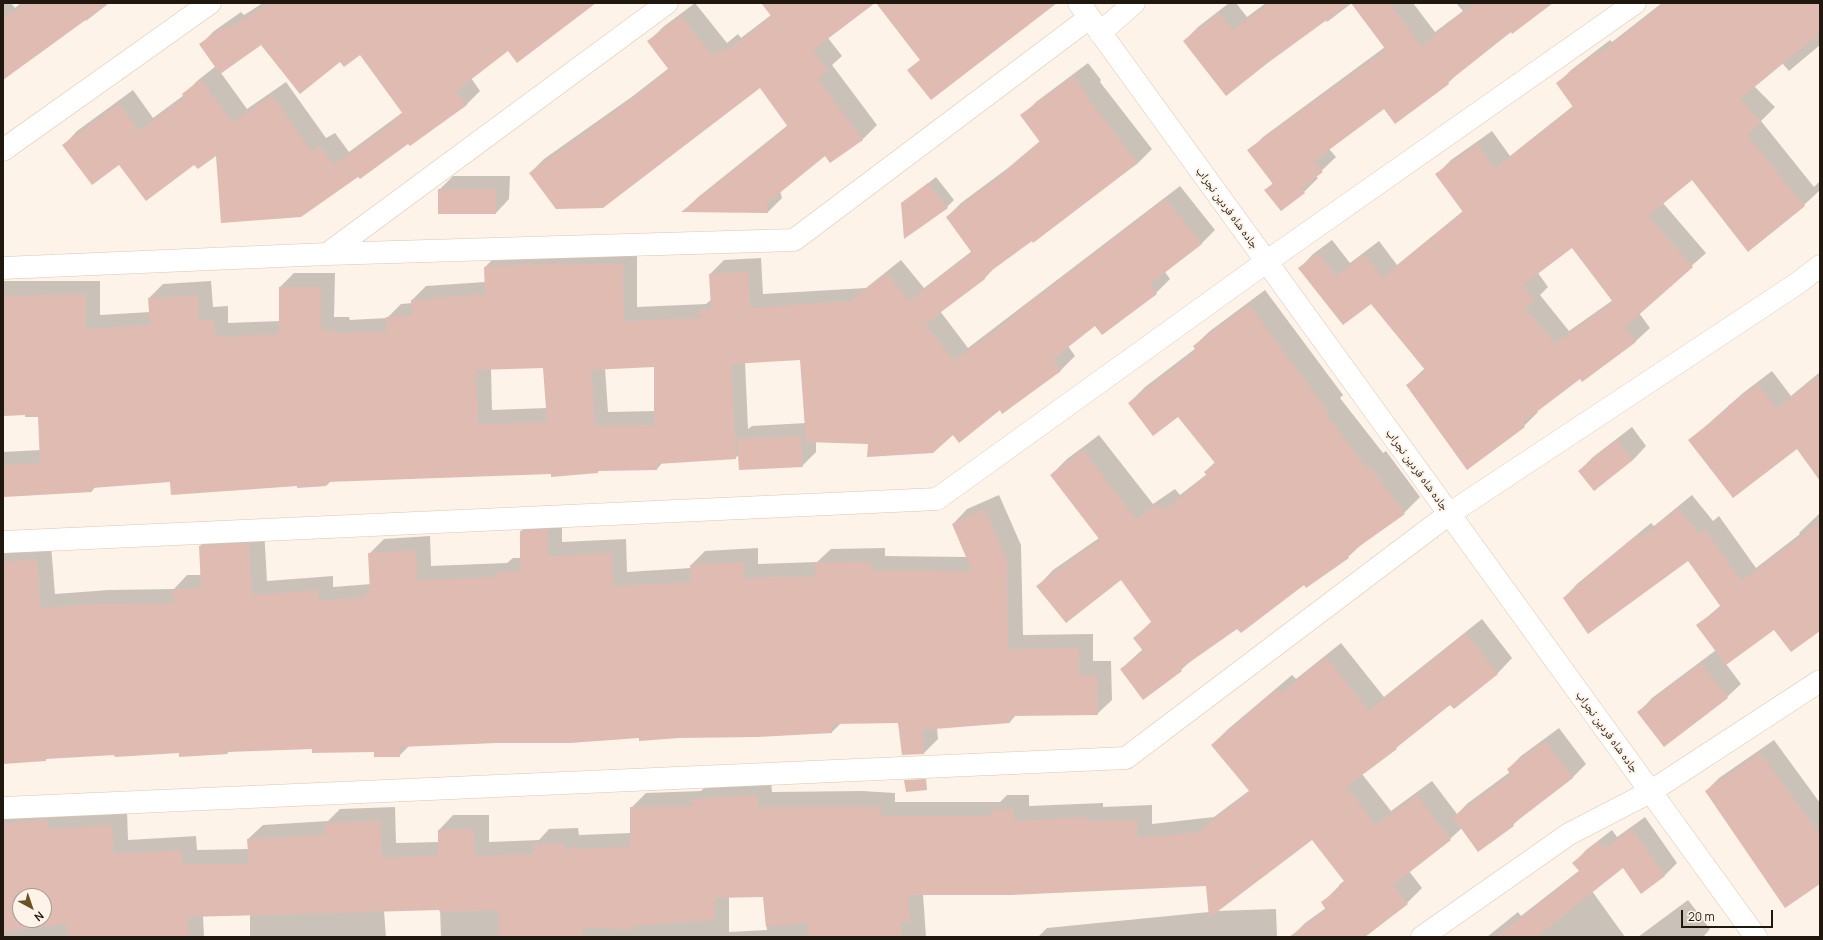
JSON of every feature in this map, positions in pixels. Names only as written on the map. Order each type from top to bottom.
[{"type":"street","points":[[3,150],[210,3]]},
{"type":"street","points":[[327,254],[668,3]]},
{"type":"street","points":[[3,268],[327,254],[794,240],[1089,18],[1134,3]]},
{"type":"street","points":[[3,542],[937,499],[1266,262],[1635,3]]},
{"type":"street","name":"جاده شاه فردین نجراب","points":[[1089,18],[1756,937]]},
{"type":"street","points":[[3,808],[1126,758],[1449,514],[1798,283],[1820,266]]},
{"type":"street","points":[[1422,937],[1569,834],[1650,792],[1820,680]]},
{"type":"building","points":[[26,3],[109,3],[3,80],[3,19]]},
{"type":"building","points":[[270,3],[596,3],[517,63],[508,51],[456,91],[467,105],[410,146],[408,144],[360,179],[358,177],[301,217],[221,223],[216,156],[198,169],[194,165],[146,201],[119,165],[92,185],[62,145],[119,104],[139,131],[184,98],[182,94],[201,79],[233,123],[272,95],[312,152],[320,146],[334,165],[393,123],[392,121],[403,114],[360,55],[344,67],[340,62],[300,94],[261,45],[220,74],[199,44],[227,25],[229,28]]},
{"type":"building","points":[[761,3],[875,3],[813,50],[828,71],[818,79],[863,140],[830,163],[825,156],[766,204],[768,213],[681,212],[788,127],[760,88],[603,208],[556,209],[529,173],[617,110],[669,70],[647,41],[681,16],[713,56],[724,48],[726,51],[772,17]]},
{"type":"building","points":[[876,3],[1057,3],[931,100],[907,70],[920,60]]},
{"type":"building","points":[[1270,3],[1350,3],[1269,62],[1226,96],[1183,41],[1219,13],[1233,30]]},
{"type":"building","points":[[1351,3],[1389,3],[1421,46],[1475,3],[1553,3],[1512,34],[1511,32],[1448,82],[1449,84],[1395,124],[1384,109],[1314,161],[1323,172],[1301,188],[1305,193],[1281,211],[1264,190],[1273,184],[1247,150],[1386,50]]},
{"type":"building","points":[[1664,3],[1820,3],[1820,33],[1740,99],[1761,122],[1747,135],[1805,206],[1748,252],[1692,180],[1648,216],[1693,267],[1625,327],[1636,342],[1582,382],[1580,379],[1522,423],[1525,427],[1467,470],[1406,385],[1426,371],[1371,304],[1343,325],[1298,268],[1318,253],[1336,276],[1364,254],[1383,278],[1463,212],[1435,174],[1478,144],[1495,169],[1573,107],[1556,83],[1596,53],[1598,55]],"holes":[[[1572,248],[1613,302],[1555,344],[1525,308],[1535,301],[1523,285]]]},
{"type":"building","points":[[1074,76],[1088,95],[1086,96],[1138,163],[1033,243],[1032,241],[984,276],[985,279],[925,324],[954,361],[1166,199],[1202,244],[1150,284],[1157,294],[1102,335],[1095,326],[1053,359],[1061,371],[1002,414],[1000,410],[959,443],[953,435],[933,453],[867,457],[868,444],[806,442],[800,360],[731,364],[736,459],[657,464],[657,470],[598,471],[598,473],[551,477],[551,474],[326,482],[326,486],[297,488],[297,486],[171,495],[170,482],[92,488],[92,492],[3,497],[3,465],[40,463],[38,417],[25,417],[25,415],[3,416],[3,296],[86,294],[86,329],[150,325],[148,298],[198,295],[199,320],[214,320],[215,337],[279,334],[279,287],[321,287],[321,331],[336,330],[336,333],[387,331],[386,317],[412,316],[411,300],[485,294],[484,267],[529,264],[623,264],[624,321],[700,318],[700,309],[711,309],[709,274],[748,271],[750,308],[851,301],[887,273],[909,301],[972,253],[946,217],[993,182],[1040,142],[1020,115]],"holes":[[[654,367],[654,425],[595,426],[591,370]],[[543,368],[547,422],[478,424],[476,370]]]},
{"type":"building","points":[[928,183],[948,208],[904,239],[901,203]]},
{"type":"building","points":[[438,189],[496,189],[496,214],[438,214]]},
{"type":"building","points":[[1249,305],[1328,411],[1325,413],[1367,468],[1370,466],[1405,514],[1347,555],[1349,558],[1306,588],[1304,585],[1241,633],[1237,629],[1180,669],[1182,671],[1143,700],[1120,669],[1144,652],[1133,638],[1152,623],[1121,580],[1066,623],[1036,586],[1100,540],[1050,475],[1083,450],[1136,519],[1159,504],[1164,510],[1207,476],[1204,472],[1215,463],[1178,417],[1153,436],[1128,403],[1196,351],[1193,346]]},
{"type":"building","points":[[1820,374],[1820,481],[1797,449],[1733,498],[1688,440],[1729,408],[1728,406],[1758,384],[1777,409]]},
{"type":"building","points":[[801,436],[803,467],[739,470],[737,439]]},
{"type":"building","points":[[1617,440],[1633,460],[1594,491],[1578,471]]},
{"type":"building","points":[[1678,508],[1699,534],[1705,529],[1742,581],[1820,522],[1820,631],[1791,652],[1774,630],[1726,665],[1696,625],[1721,607],[1688,561],[1588,634],[1563,598],[1637,535],[1640,539]]},
{"type":"building","points":[[984,509],[1007,560],[1008,649],[1079,648],[1079,675],[1097,675],[1098,715],[1010,716],[1010,723],[922,730],[924,754],[902,755],[898,723],[832,724],[832,733],[758,737],[679,738],[639,741],[639,738],[570,743],[496,743],[400,747],[400,757],[374,757],[374,752],[312,753],[312,749],[227,752],[228,754],[179,757],[179,753],[115,757],[114,755],[46,759],[46,761],[3,764],[3,562],[37,559],[41,608],[94,604],[173,603],[172,589],[201,588],[199,546],[249,543],[252,595],[318,590],[319,601],[366,597],[366,592],[370,592],[368,553],[416,550],[417,580],[497,577],[497,572],[520,572],[520,531],[548,529],[548,556],[612,553],[613,586],[691,582],[690,565],[743,562],[744,578],[815,576],[815,563],[871,562],[871,570],[972,571],[952,524]]},
{"type":"building","points":[[1466,633],[1498,674],[1454,709],[1450,705],[1396,748],[1397,749],[1346,787],[1376,825],[1417,795],[1451,840],[1393,885],[1408,904],[1365,937],[1289,937],[1326,910],[1321,902],[1341,888],[1339,885],[1344,881],[1312,840],[1209,918],[1206,886],[1011,895],[908,895],[910,922],[901,922],[902,937],[807,937],[807,923],[766,927],[763,897],[715,898],[715,920],[633,926],[633,930],[583,927],[582,937],[499,937],[499,910],[440,912],[439,910],[188,917],[189,937],[68,937],[67,924],[52,926],[52,888],[12,888],[12,928],[35,928],[3,932],[3,824],[46,819],[48,829],[112,825],[114,854],[182,850],[182,864],[249,864],[247,839],[325,835],[325,823],[380,821],[382,858],[438,855],[438,830],[474,829],[475,856],[533,854],[533,844],[564,843],[564,849],[630,847],[630,807],[692,806],[692,799],[757,795],[758,807],[881,807],[881,816],[991,816],[991,810],[1014,809],[1014,821],[1088,817],[1089,821],[1137,820],[1138,838],[1198,832],[1250,792],[1211,745],[1277,689],[1281,693],[1326,657],[1369,711]]},
{"type":"building","points":[[1701,663],[1728,698],[1664,747],[1637,712]]},
{"type":"building","points":[[1545,741],[1573,778],[1513,824],[1514,826],[1478,852],[1453,817],[1511,775],[1507,769]]},
{"type":"building","points":[[1760,753],[1820,834],[1820,884],[1785,908],[1705,791]]},
{"type":"building","points":[[926,779],[927,790],[906,792],[904,780]]},
{"type":"building","points":[[1632,829],[1665,876],[1641,894],[1623,868],[1536,937],[1496,937],[1580,872],[1572,863],[1598,842],[1604,849]]}]
